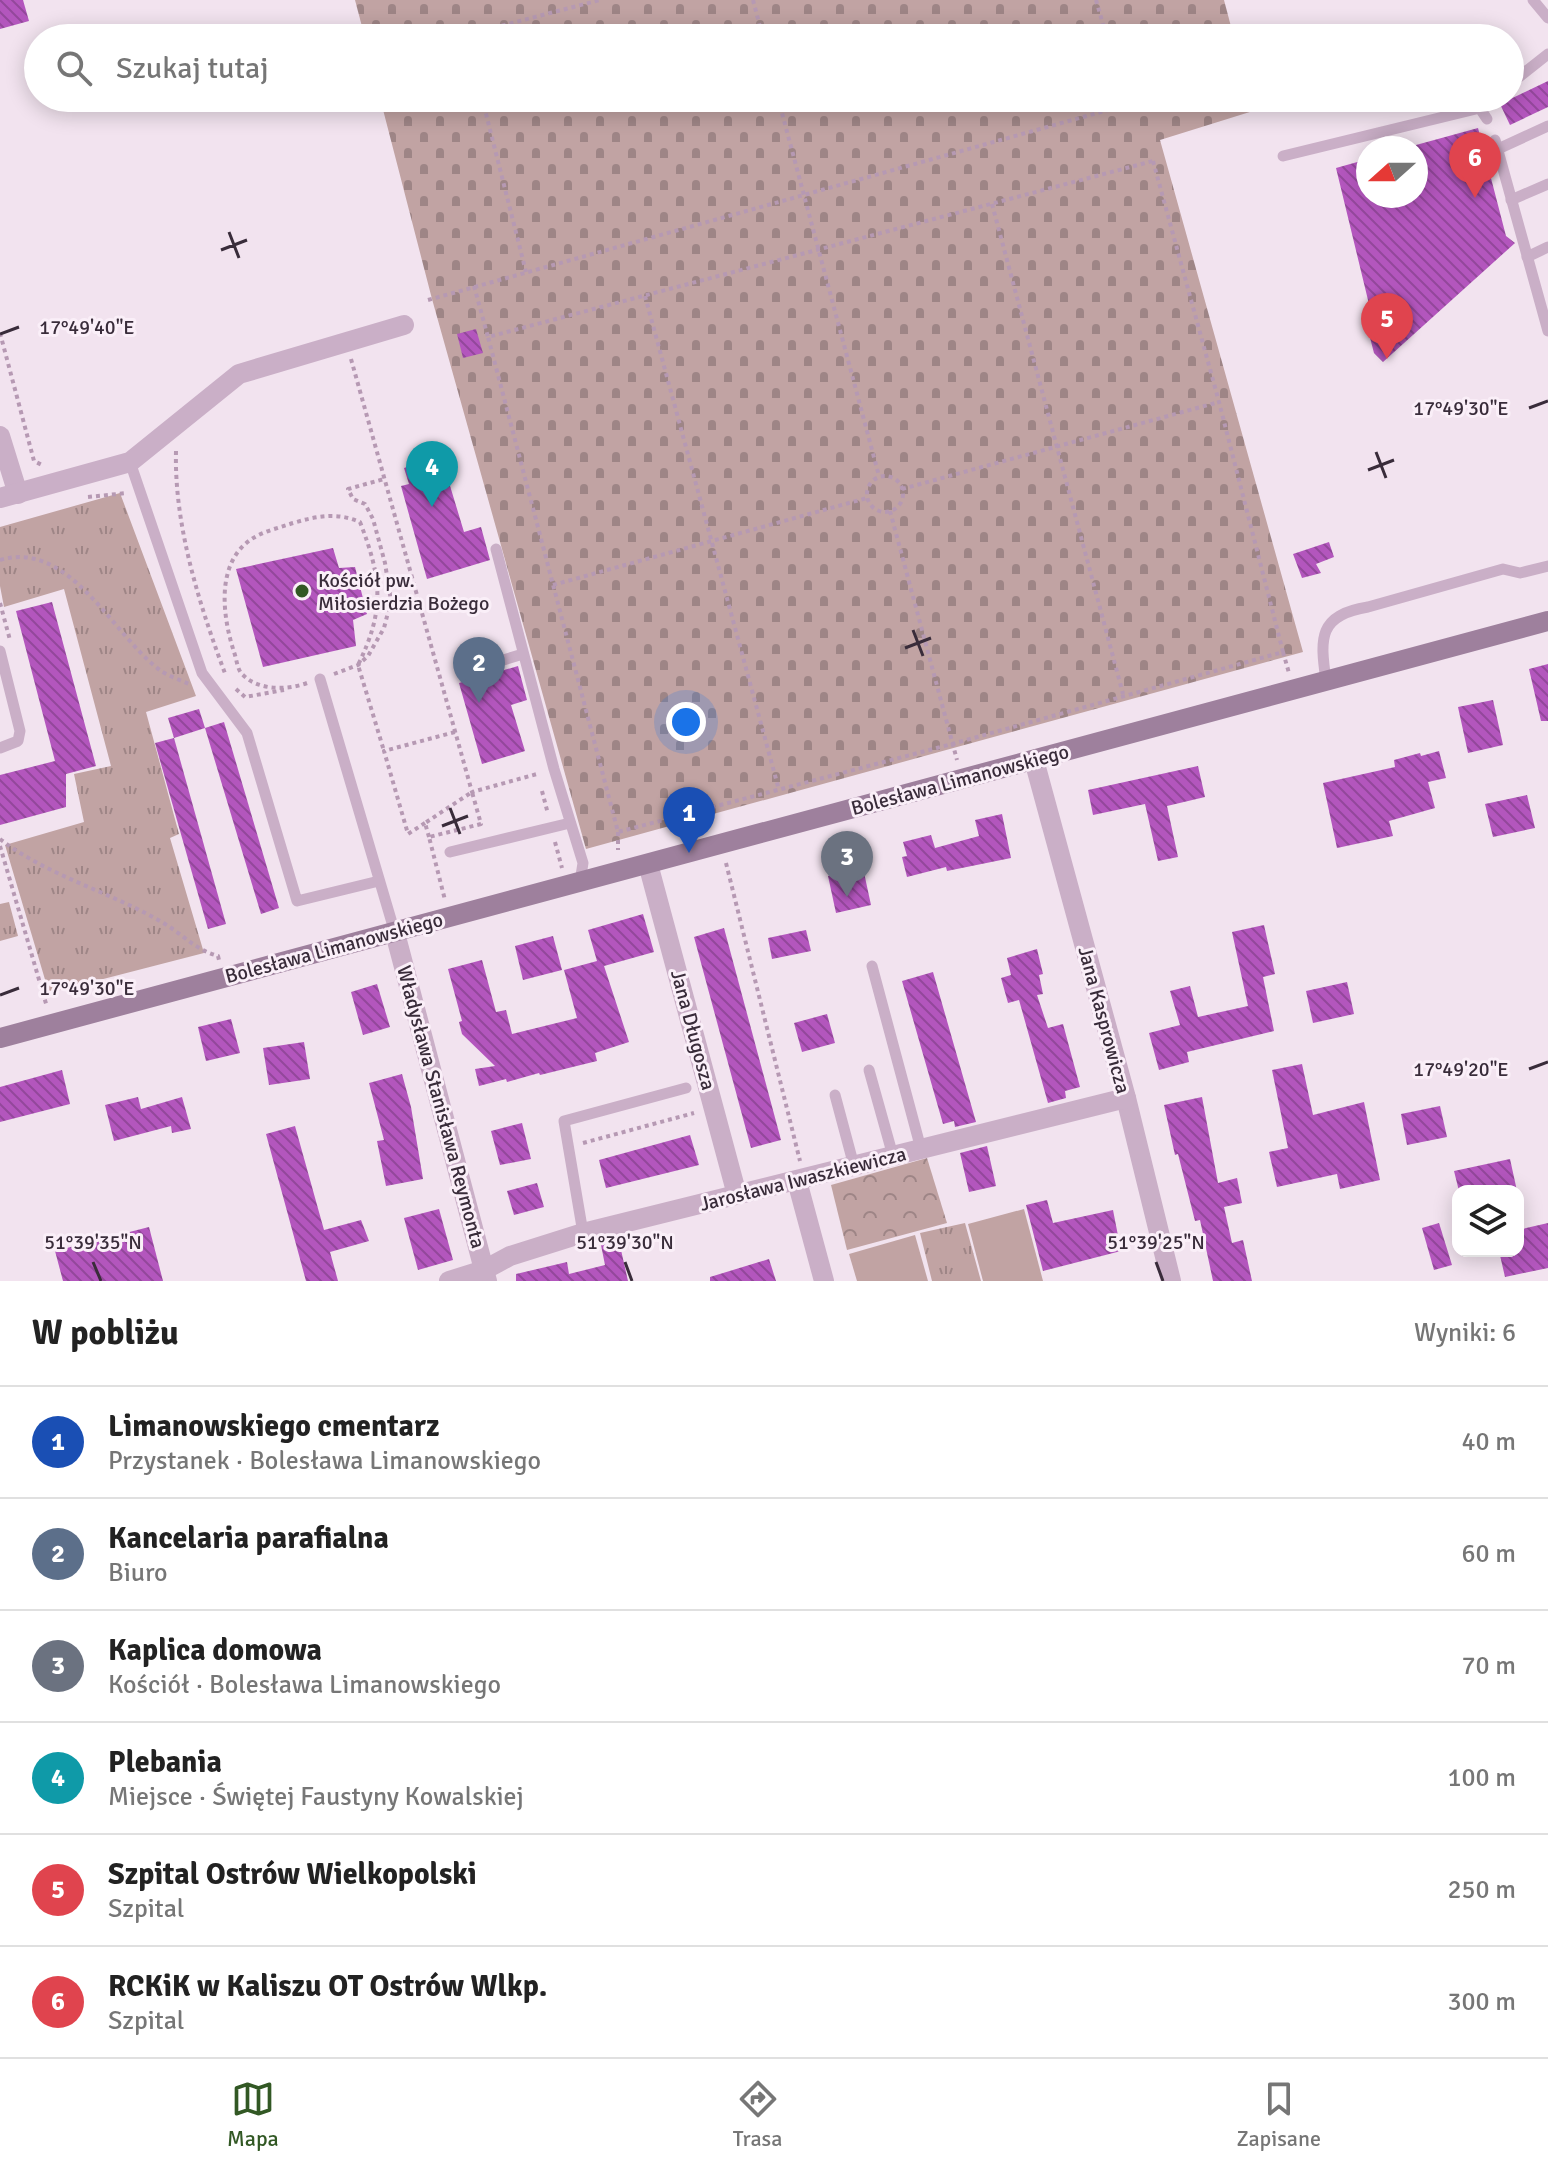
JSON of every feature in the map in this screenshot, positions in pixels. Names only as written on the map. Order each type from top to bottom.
[{"type":"street","points":[[0,436],[9,496],[130,462],[239,374],[404,325]]},
{"type":"street","name":"Bolesława Limanowskiego","points":[[0,1038],[1548,621]]},
{"type":"street","name":"Jana Kasprowicza","points":[[1034,760],[1126,1098],[1171,1281]]},
{"type":"street","name":"Jana Długosza","points":[[648,864],[737,1195]]},
{"type":"street","name":"Władysława Stanisława Reymonta","points":[[395,933],[486,1276]]},
{"type":"street","name":"Jarosława Iwaszkiewicza","points":[[449,1281],[486,1276],[510,1256],[583,1233],[1126,1098]]},
{"type":"street","points":[[801,1180],[824,1281]]},
{"type":"lane","points":[[1533,0],[1548,18]]},
{"type":"lane","points":[[1524,73],[1548,54]]},
{"type":"lane","points":[[1283,156],[1464,112]]},
{"type":"lane","points":[[1548,126],[1496,144],[1527,257],[1544,302],[1548,331]]},
{"type":"lane","points":[[1511,200],[1548,184]]},
{"type":"lane","points":[[1527,257],[1548,247]]},
{"type":"lane","points":[[130,462],[202,673],[247,733],[297,901],[379,881]]},
{"type":"lane","points":[[496,549],[583,863],[580,882]]},
{"type":"lane","points":[[1326,681],[1321,645],[1334,618],[1346,610],[1379,604],[1503,569],[1520,573],[1548,566]]},
{"type":"lane","points":[[0,651],[20,737],[15,744],[0,748]]},
{"type":"lane","points":[[464,672],[523,654]]},
{"type":"lane","points":[[320,679],[395,933]]},
{"type":"lane","points":[[450,852],[570,823]]},
{"type":"lane","points":[[872,966],[921,1149]]},
{"type":"lane","points":[[869,1070],[893,1156]]},
{"type":"lane","points":[[583,1233],[564,1121],[686,1088]]},
{"type":"lane","points":[[835,1095],[854,1166]]},
{"type":"path","points":[[508,24],[600,0]]},
{"type":"path","points":[[753,0],[759,24]]},
{"type":"path","points":[[1096,0],[1103,24]]},
{"type":"path","points":[[486,112],[526,272]]},
{"type":"path","points":[[782,112],[879,476]]},
{"type":"path","points":[[428,300],[1101,112]]},
{"type":"path","points":[[474,286],[618,832],[1283,652],[1153,161],[488,337]]},
{"type":"path","points":[[992,204],[1123,694]]},
{"type":"path","points":[[645,296],[779,790]]},
{"type":"path","points":[[0,333],[34,461],[46,468]]},
{"type":"path","points":[[346,342],[472,792]]},
{"type":"path","points":[[902,489],[1219,402]]},
{"type":"path","points":[[176,425],[175,473],[202,602],[229,682],[245,697],[294,688],[358,665],[368,656],[384,628],[391,601],[373,519],[365,504],[353,499],[348,489],[384,479]]},
{"type":"path","points":[[879,476],[891,477],[902,489],[899,505],[890,511],[878,511],[867,498],[869,484],[879,476]]},
{"type":"path","points":[[84,498],[140,491]]},
{"type":"path","points":[[553,585],[867,498]]},
{"type":"path","points":[[890,511],[952,744]]},
{"type":"path","points":[[294,688],[254,684],[240,673],[228,634],[225,588],[231,565],[242,547],[261,533],[318,516],[345,516],[360,522],[377,582],[378,606],[372,635],[358,665],[408,834],[472,792],[537,774]]},
{"type":"path","points":[[0,560],[14,556],[47,561],[92,598],[161,671],[220,700]]},
{"type":"path","points":[[384,751],[455,732]]},
{"type":"path","points":[[425,823],[429,837]]},
{"type":"path","points":[[0,839],[24,858],[166,925],[200,951],[218,956],[224,977]]},
{"type":"path","points":[[722,845],[801,1180]]},
{"type":"path","points":[[0,846],[52,1025]]},
{"type":"path","points":[[569,1147],[695,1113],[686,1088]]},
{"type":"green space","points":[[355,0],[1224,0],[1230,24],[361,24]]},
{"type":"green space","points":[[384,112],[1250,112],[1160,140],[1303,652],[586,849],[432,299]]},
{"type":"green space","points":[[120,493],[196,696],[146,712],[179,834],[170,838],[204,953],[49,993],[5,845],[84,822],[74,774],[111,766],[64,589],[4,607],[0,586],[0,527]]},
{"type":"green space","points":[[9,902],[18,936],[0,941],[0,904]]},
{"type":"green space","points":[[927,1158],[947,1223],[847,1250],[831,1185]]},
{"type":"green space","points":[[1024,1209],[1043,1281],[983,1281],[968,1224]]},
{"type":"green space","points":[[965,1223],[981,1281],[932,1281],[920,1233]]},
{"type":"green space","points":[[915,1235],[928,1281],[857,1281],[849,1254]]},
{"type":"building","points":[[0,0],[23,0],[29,21],[0,29]]},
{"type":"building","points":[[1548,81],[1548,107],[1510,125],[1504,112],[1524,112],[1524,92]]},
{"type":"building","points":[[1478,128],[1506,236],[1515,243],[1383,362],[1374,353],[1368,330],[1368,300],[1336,168],[1356,162],[1356,208],[1428,208],[1428,142]]},
{"type":"building","points":[[476,329],[483,353],[463,358],[457,334]]},
{"type":"building","points":[[441,456],[464,532],[481,527],[490,560],[427,579],[401,486],[409,484],[404,468]]},
{"type":"building","points":[[1329,542],[1334,557],[1316,564],[1321,573],[1302,578],[1293,554]]},
{"type":"building","name":"Kościół pw. Miłosierdzia Bożego","points":[[333,548],[339,568],[355,567],[367,614],[353,620],[356,646],[263,667],[236,569]]},
{"type":"building","points":[[52,602],[96,766],[66,774],[66,807],[0,825],[0,775],[55,761],[16,611]]},
{"type":"building","points":[[1548,664],[1548,721],[1541,721],[1529,669]]},
{"type":"building","points":[[518,666],[527,700],[511,705],[525,751],[482,764],[459,683]]},
{"type":"building","points":[[1493,700],[1503,745],[1468,753],[1458,707]]},
{"type":"building","points":[[199,709],[205,728],[174,738],[168,718]]},
{"type":"building","points":[[224,722],[279,908],[261,914],[205,728]]},
{"type":"building","points":[[174,738],[226,924],[208,929],[155,743]]},
{"type":"building","points":[[1439,751],[1446,778],[1428,782],[1435,808],[1389,821],[1393,836],[1337,848],[1323,783],[1395,767],[1394,760]]},
{"type":"building","points":[[1198,766],[1205,797],[1167,806],[1178,857],[1158,861],[1145,804],[1093,815],[1088,790]]},
{"type":"building","points":[[1527,795],[1535,828],[1493,837],[1485,804]]},
{"type":"building","points":[[1002,814],[1011,858],[947,871],[946,867],[907,877],[902,857],[907,856],[903,842],[931,835],[935,848],[979,836],[975,820]]},
{"type":"building","points":[[863,868],[871,905],[836,913],[828,876]]},
{"type":"building","points":[[643,914],[654,952],[604,966],[629,1042],[595,1053],[597,1061],[479,1086],[475,1069],[495,1066],[462,1034],[459,1022],[462,1021],[448,969],[482,960],[496,1012],[506,1010],[512,1034],[577,1018],[564,970],[597,961],[588,930]]},
{"type":"building","points":[[1264,925],[1275,974],[1263,977],[1274,1031],[1187,1052],[1189,1062],[1159,1070],[1149,1033],[1180,1025],[1170,991],[1190,986],[1198,1017],[1248,1006],[1232,932]]},
{"type":"building","points":[[724,928],[781,1140],[751,1148],[694,937]]},
{"type":"building","points":[[806,930],[811,951],[772,959],[768,938]]},
{"type":"building","points":[[553,936],[562,970],[523,980],[515,946]]},
{"type":"building","points":[[1037,949],[1043,974],[1039,975],[1043,994],[1037,995],[1048,1028],[1063,1024],[1080,1087],[1065,1091],[1066,1098],[1048,1103],[1019,1000],[1008,1003],[1001,978],[1011,975],[1007,958]]},
{"type":"building","points":[[933,972],[976,1122],[955,1127],[954,1121],[943,1124],[902,981]]},
{"type":"building","points":[[1347,982],[1354,1014],[1313,1023],[1306,991]]},
{"type":"building","points":[[377,984],[390,1027],[363,1035],[351,992]]},
{"type":"building","points":[[827,1014],[835,1043],[802,1052],[794,1023]]},
{"type":"building","points":[[231,1019],[240,1053],[206,1061],[198,1027]]},
{"type":"building","points":[[304,1042],[310,1079],[269,1085],[263,1048]]},
{"type":"building","points":[[1302,1064],[1313,1115],[1364,1102],[1380,1180],[1340,1189],[1337,1174],[1277,1187],[1269,1152],[1288,1148],[1272,1070]]},
{"type":"building","points":[[62,1070],[70,1104],[0,1122],[0,1087]]},
{"type":"building","points":[[402,1074],[423,1179],[386,1186],[377,1141],[384,1140],[369,1083]]},
{"type":"building","points":[[138,1097],[141,1109],[182,1097],[191,1129],[172,1133],[171,1126],[114,1141],[105,1105]]},
{"type":"building","points":[[1202,1097],[1218,1183],[1237,1178],[1242,1203],[1224,1207],[1232,1243],[1243,1240],[1252,1281],[1213,1281],[1200,1220],[1195,1221],[1178,1154],[1175,1155],[1164,1105]]},
{"type":"building","points":[[1440,1106],[1447,1137],[1407,1145],[1401,1114]]},
{"type":"building","points":[[522,1123],[531,1159],[500,1165],[491,1131]]},
{"type":"building","points":[[295,1126],[324,1230],[361,1220],[369,1241],[330,1252],[338,1281],[306,1281],[266,1134]]},
{"type":"building","points":[[690,1135],[699,1165],[606,1188],[599,1160]]},
{"type":"building","points":[[987,1146],[996,1186],[969,1192],[960,1153]]},
{"type":"building","points":[[1510,1159],[1516,1185],[1458,1185],[1454,1171]]},
{"type":"building","points":[[537,1183],[544,1207],[514,1215],[507,1191]]},
{"type":"building","points":[[1047,1200],[1053,1223],[1113,1210],[1121,1251],[1043,1271],[1026,1205]]},
{"type":"building","points":[[439,1209],[453,1260],[418,1270],[404,1218]]},
{"type":"building","points":[[1439,1223],[1452,1265],[1434,1270],[1422,1228]]},
{"type":"building","points":[[1548,1223],[1548,1268],[1505,1277],[1500,1257],[1524,1257],[1524,1229]]},
{"type":"building","points":[[149,1227],[163,1281],[63,1281],[55,1251]]},
{"type":"building","points":[[619,1241],[628,1281],[516,1281],[516,1274],[567,1262],[569,1274],[605,1265],[601,1245]]},
{"type":"building","points":[[769,1259],[776,1281],[710,1281],[710,1277]]},
{"type":"place","name":"RCKiK w Kaliszu OT Ostrów Wlkp.","points":[[1475,198]]},
{"type":"place","name":"Szpital Ostrów Wielkopolski","points":[[1387,359]]},
{"type":"place","name":"Plebania","points":[[432,507]]},
{"type":"place","name":"Kościół pw. Miłosierdzia Bożego","points":[[302,591]]},
{"type":"place","name":"Kancelaria parafialna","points":[[479,703]]},
{"type":"place","name":"Limanowskiego cmentarz","points":[[689,853]]},
{"type":"place","name":"Kaplica domowa","points":[[847,897]]}]
